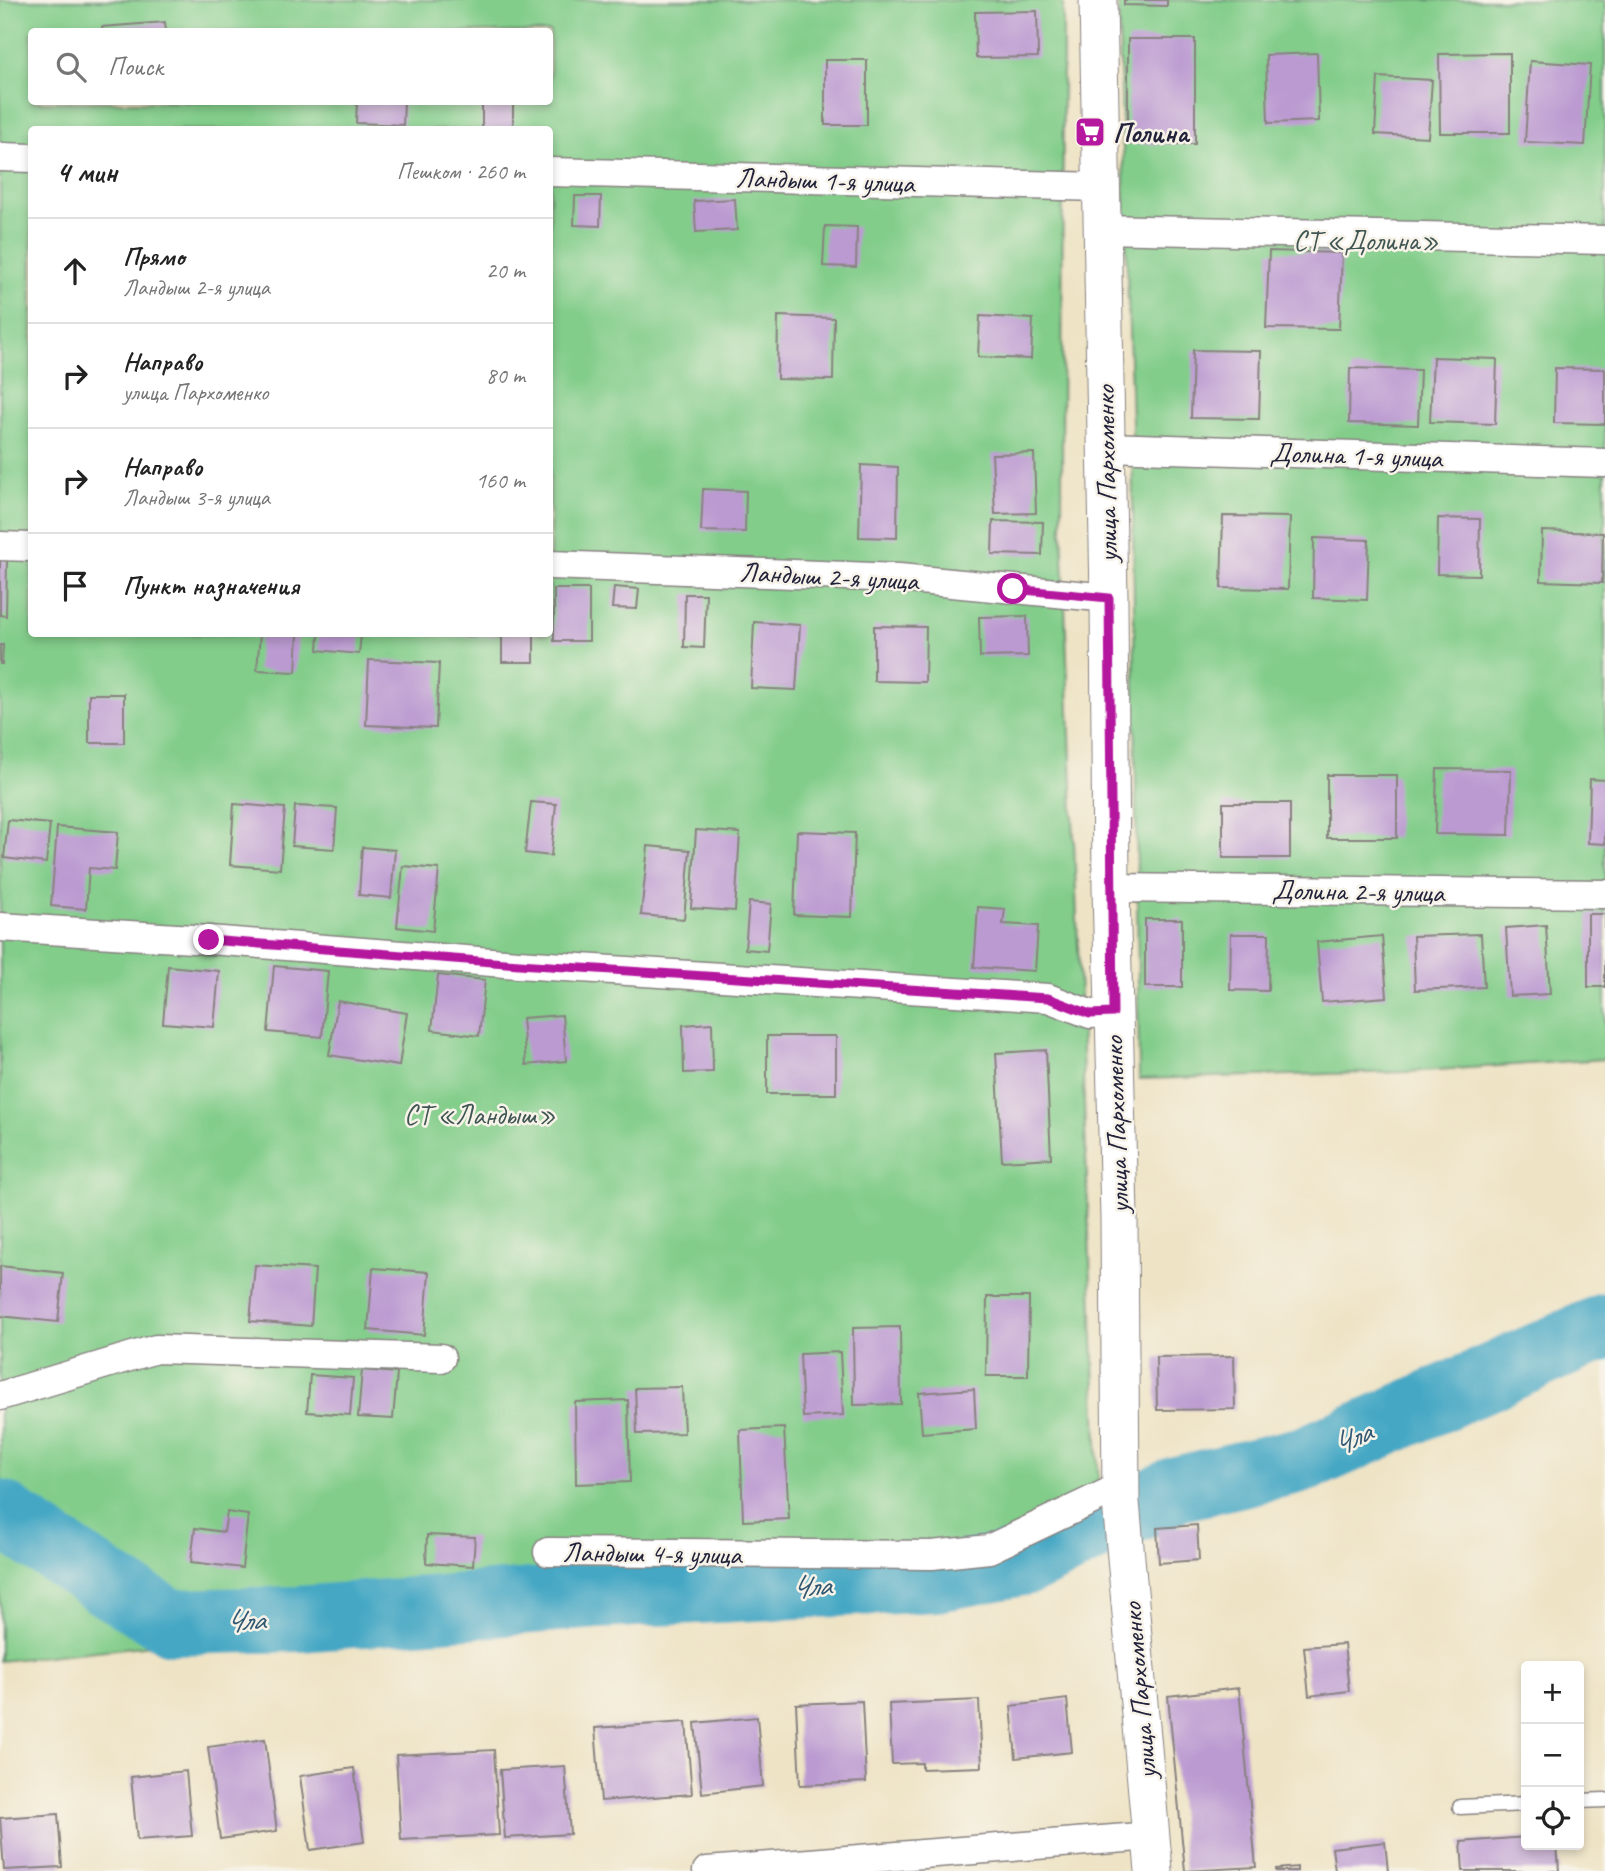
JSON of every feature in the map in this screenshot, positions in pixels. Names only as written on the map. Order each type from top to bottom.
[{"type":"street","name":"улица Пархоменко","points":[[1098,0],[1109,598],[1113,1013],[1119,1218],[1120,1494],[1153,1854]]},
{"type":"street","points":[[0,157],[28,158]]},
{"type":"street","name":"Ландыш 1-я улица","points":[[553,172],[1100,187]]},
{"type":"street","points":[[1101,229],[1605,240]]},
{"type":"street","name":"Долина 1-я улица","points":[[1106,447],[1605,463]]},
{"type":"street","points":[[0,546],[28,547]]},
{"type":"street","name":"Ландыш 2-я улица","points":[[553,565],[899,578],[1109,598]]},
{"type":"street","name":"Долина 2-я улица","points":[[1111,888],[1605,894]]},
{"type":"street","points":[[0,927],[1048,998],[1090,1014],[1113,1013]]},
{"type":"street","points":[[0,1395],[156,1349],[441,1358]]},
{"type":"street","name":"Ландыш 4-я улица","points":[[548,1552],[932,1555],[989,1549],[1120,1494]]},
{"type":"street","points":[[707,1871],[1153,1854]]},
{"type":"lane","points":[[1584,1801],[1605,1800]]},
{"type":"lane","points":[[1460,1807],[1521,1804]]},
{"type":"green space","name":"СТ «Ландыш»","points":[[0,0],[1063,0],[1062,527],[1101,1546],[648,1570],[366,1623],[0,1661]]},
{"type":"green space","name":"СТ «Долина»","points":[[1118,0],[1605,0],[1605,1059],[1406,1072],[1139,1079],[1132,421]]},
{"type":"building","points":[[1124,0],[1167,0],[1167,6],[1124,5]]},
{"type":"building","points":[[1037,11],[1038,57],[976,58],[975,12]]},
{"type":"building","points":[[165,22],[166,28],[102,28]]},
{"type":"building","points":[[1128,39],[1195,39],[1195,144],[1128,144]]},
{"type":"building","points":[[1317,53],[1319,121],[1268,123],[1266,55]]},
{"type":"building","points":[[1510,53],[1510,133],[1440,133],[1439,54]]},
{"type":"building","points":[[825,60],[867,60],[867,125],[825,125]]},
{"type":"building","points":[[1530,61],[1590,65],[1585,145],[1525,142]]},
{"type":"building","points":[[1378,77],[1432,80],[1428,137],[1375,134]]},
{"type":"building","points":[[357,105],[404,105],[403,125],[356,123]]},
{"type":"building","points":[[482,105],[513,105],[513,126],[482,126]]},
{"type":"building","points":[[575,196],[601,196],[600,226],[574,225]]},
{"type":"building","points":[[735,199],[737,230],[696,232],[694,201]]},
{"type":"building","points":[[825,226],[857,227],[856,267],[823,266]]},
{"type":"building","points":[[1269,251],[1342,253],[1339,329],[1266,328]]},
{"type":"building","points":[[778,316],[834,318],[833,380],[777,379]]},
{"type":"building","points":[[980,316],[1033,319],[1031,359],[978,357]]},
{"type":"building","points":[[1193,350],[1261,351],[1259,419],[1191,418]]},
{"type":"building","points":[[1433,357],[1497,359],[1495,424],[1430,422]]},
{"type":"building","points":[[1350,368],[1420,370],[1418,425],[1349,423]]},
{"type":"building","points":[[1555,368],[1605,369],[1605,424],[1554,423]]},
{"type":"building","points":[[1034,453],[1036,513],[995,514],[992,454]]},
{"type":"building","points":[[861,465],[898,467],[897,538],[859,537]]},
{"type":"building","points":[[703,489],[746,491],[745,532],[701,531]]},
{"type":"building","points":[[1223,516],[1290,517],[1288,589],[1221,588]]},
{"type":"building","points":[[1438,518],[1480,519],[1479,575],[1437,574]]},
{"type":"building","points":[[993,521],[1043,522],[1042,555],[992,554]]},
{"type":"building","points":[[1542,531],[1603,533],[1602,583],[1541,581]]},
{"type":"building","points":[[1314,538],[1369,540],[1367,600],[1313,598]]},
{"type":"building","points":[[0,560],[7,560],[6,616],[0,615]]},
{"type":"building","points":[[614,587],[639,589],[637,609],[612,608]]},
{"type":"building","points":[[554,589],[589,589],[589,641],[554,641]]},
{"type":"building","points":[[685,594],[706,594],[704,648],[684,647]]},
{"type":"building","points":[[1027,616],[1028,656],[980,657],[979,617]]},
{"type":"building","points":[[754,622],[800,625],[796,690],[751,688]]},
{"type":"building","points":[[874,626],[926,627],[925,682],[874,681]]},
{"type":"building","points":[[260,637],[298,637],[296,672],[257,670]]},
{"type":"building","points":[[319,637],[361,637],[359,654],[318,650]]},
{"type":"building","points":[[502,637],[534,637],[534,662],[502,662]]},
{"type":"building","points":[[0,645],[3,645],[2,664],[0,664]]},
{"type":"building","points":[[369,660],[439,663],[436,728],[366,725]]},
{"type":"building","points":[[89,694],[124,694],[124,743],[89,743]]},
{"type":"building","points":[[1437,769],[1511,770],[1509,835],[1435,834]]},
{"type":"building","points":[[1327,775],[1397,775],[1397,838],[1327,838]]},
{"type":"building","points":[[1590,779],[1605,780],[1605,844],[1588,843]]},
{"type":"building","points":[[531,802],[556,804],[551,856],[525,853]]},
{"type":"building","points":[[1223,803],[1290,803],[1290,858],[1223,858]]},
{"type":"building","points":[[234,804],[285,808],[280,869],[230,865]]},
{"type":"building","points":[[295,806],[337,808],[334,849],[292,846]]},
{"type":"building","points":[[8,820],[50,824],[46,863],[4,858]]},
{"type":"building","points":[[57,827],[118,832],[115,870],[89,868],[86,909],[51,906]]},
{"type":"building","points":[[696,830],[740,833],[735,911],[691,908]]},
{"type":"building","points":[[797,831],[855,833],[852,917],[794,915]]},
{"type":"building","points":[[648,846],[690,850],[684,919],[641,915]]},
{"type":"building","points":[[362,847],[395,850],[391,898],[359,895]]},
{"type":"building","points":[[403,866],[439,869],[433,931],[397,927]]},
{"type":"building","points":[[749,902],[771,904],[767,951],[745,949]]},
{"type":"building","points":[[978,907],[1005,909],[1003,924],[1038,926],[1035,971],[974,967]]},
{"type":"building","points":[[1588,914],[1605,914],[1605,987],[1588,987]]},
{"type":"building","points":[[1145,919],[1182,919],[1182,987],[1145,987]]},
{"type":"building","points":[[1546,925],[1550,994],[1510,996],[1506,928]]},
{"type":"building","points":[[1231,934],[1269,934],[1268,991],[1230,990]]},
{"type":"building","points":[[1481,934],[1484,987],[1415,990],[1413,936]]},
{"type":"building","points":[[1382,936],[1387,997],[1322,1002],[1317,942]]},
{"type":"building","points":[[168,966],[219,971],[214,1027],[163,1023]]},
{"type":"building","points":[[274,966],[328,971],[322,1037],[268,1032]]},
{"type":"building","points":[[438,975],[485,980],[479,1036],[432,1030]]},
{"type":"building","points":[[338,1001],[407,1013],[399,1066],[329,1055]]},
{"type":"building","points":[[562,1015],[566,1061],[526,1065],[522,1018]]},
{"type":"building","points":[[712,1023],[713,1072],[684,1073],[683,1025]]},
{"type":"building","points":[[767,1036],[836,1036],[836,1094],[767,1094]]},
{"type":"building","points":[[1046,1050],[1051,1158],[1002,1161],[996,1053]]},
{"type":"building","points":[[255,1265],[315,1269],[311,1326],[250,1321]]},
{"type":"building","points":[[0,1266],[63,1273],[58,1322],[0,1316]]},
{"type":"building","points":[[373,1268],[429,1272],[424,1335],[368,1330]]},
{"type":"building","points":[[987,1297],[1029,1297],[1028,1376],[986,1376]]},
{"type":"building","points":[[900,1327],[901,1404],[854,1405],[853,1328]]},
{"type":"building","points":[[840,1352],[843,1415],[803,1417],[800,1354]]},
{"type":"building","points":[[1234,1356],[1235,1409],[1157,1410],[1156,1357]]},
{"type":"building","points":[[362,1370],[397,1373],[393,1419],[358,1417]]},
{"type":"building","points":[[310,1375],[353,1378],[350,1415],[307,1412]]},
{"type":"building","points":[[682,1387],[684,1433],[637,1434],[635,1388]]},
{"type":"building","points":[[974,1389],[976,1429],[922,1433],[919,1393]]},
{"type":"building","points":[[628,1400],[630,1482],[576,1484],[575,1402]]},
{"type":"building","points":[[784,1428],[789,1519],[743,1521],[740,1430]]},
{"type":"building","points":[[227,1512],[248,1515],[242,1568],[191,1562],[195,1528],[224,1532]]},
{"type":"building","points":[[1197,1525],[1199,1560],[1159,1563],[1157,1528]]},
{"type":"building","points":[[427,1535],[475,1537],[473,1566],[426,1563]]},
{"type":"building","points":[[1344,1644],[1349,1691],[1309,1696],[1304,1647]]},
{"type":"building","points":[[1239,1688],[1256,1867],[1185,1871],[1168,1696]]},
{"type":"building","points":[[1067,1699],[1072,1752],[1016,1758],[1011,1706]]},
{"type":"building","points":[[979,1700],[982,1767],[922,1769],[922,1763],[892,1764],[889,1704]]},
{"type":"building","points":[[862,1701],[866,1782],[800,1785],[796,1704]]},
{"type":"building","points":[[757,1717],[763,1786],[702,1793],[695,1723]]},
{"type":"building","points":[[686,1722],[692,1794],[601,1801],[595,1728]]},
{"type":"building","points":[[265,1739],[277,1831],[220,1839],[208,1747]]},
{"type":"building","points":[[494,1750],[499,1835],[401,1840],[396,1755]]},
{"type":"building","points":[[565,1766],[570,1834],[505,1838],[500,1770]]},
{"type":"building","points":[[354,1768],[364,1842],[310,1850],[300,1776]]},
{"type":"building","points":[[186,1771],[192,1836],[137,1840],[131,1777]]},
{"type":"building","points":[[58,1814],[62,1867],[4,1870],[0,1818]]},
{"type":"building","points":[[1521,1837],[1521,1850],[1557,1850],[1559,1871],[1463,1871],[1461,1842]]},
{"type":"building","points":[[1385,1842],[1388,1871],[1335,1871],[1332,1848]]},
{"type":"building","points":[[1297,1867],[1297,1871],[1276,1871],[1276,1869]]},
{"type":"waterway","name":"Чла","points":[[0,1513],[113,1588],[172,1622],[299,1619],[596,1596],[936,1579],[1028,1562],[1177,1489],[1305,1459],[1605,1326]]},
{"type":"place","name":"Полина","points":[[1090,132]]},
{"type":"route","points":[[209,940],[519,964],[1048,998],[1090,1014],[1113,1013],[1109,598],[1013,589]]}]
